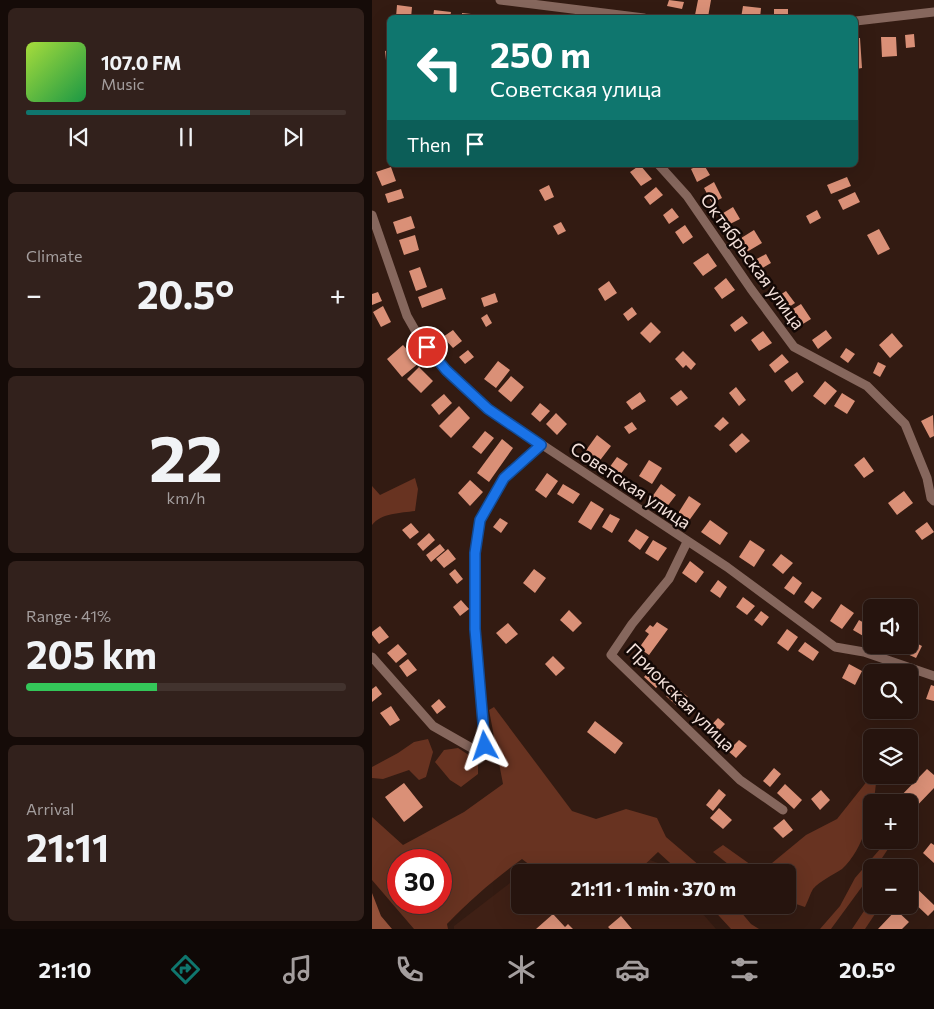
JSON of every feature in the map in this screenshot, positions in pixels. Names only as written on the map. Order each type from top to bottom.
[{"type":"street","points":[[500,0],[613,15]]},
{"type":"street","points":[[858,21],[934,12]]},
{"type":"street","name":"Октябрьская улица","points":[[661,167],[687,196],[751,289],[794,347],[867,386],[905,424],[927,478],[931,498],[934,501]]},
{"type":"street","name":"Советская улица","points":[[372,214],[407,316],[419,337],[446,370],[488,409],[727,567],[835,647],[864,652],[934,676]]},
{"type":"street","points":[[372,657],[432,726],[475,750],[485,746],[475,629],[475,553],[480,520],[504,478],[541,445]]},
{"type":"street","name":"Приокская улица","points":[[687,542],[669,579],[632,624],[611,655],[740,780],[783,810]]},
{"type":"shaded area","points":[[415,478],[418,489],[415,511],[386,516],[372,525],[372,486],[380,495]]},
{"type":"shaded area","points":[[494,707],[572,811],[596,819],[626,809],[657,818],[666,837],[698,864],[671,864],[658,852],[645,864],[529,864],[522,859],[516,864],[511,864],[511,868],[465,906],[447,924],[448,929],[414,929],[401,914],[452,914],[452,849],[387,849],[387,898],[372,880],[372,817],[403,845],[464,812],[503,784],[489,710]]},
{"type":"shaded area","points":[[428,739],[433,752],[426,777],[419,780],[409,770],[383,779],[372,778],[372,767],[414,742]]},
{"type":"shaded area","points":[[458,748],[478,761],[478,774],[461,787],[450,780],[435,762],[444,750]]},
{"type":"shaded area","points":[[865,784],[876,784],[874,794],[863,794],[863,837],[856,851],[842,869],[813,889],[805,907],[796,904],[796,864],[771,864],[806,835],[837,819]]},
{"type":"shaded area","points":[[577,832],[659,864],[535,864]]},
{"type":"shaded area","points":[[723,845],[750,864],[728,864],[713,852]]},
{"type":"shaded area","points":[[880,849],[888,849],[881,859],[871,859]]},
{"type":"shaded area","points":[[863,869],[863,885],[831,929],[820,929],[840,906],[855,878]]},
{"type":"shaded area","points":[[511,882],[511,914],[703,914],[716,929],[454,929],[454,926]]},
{"type":"shaded area","points":[[372,893],[381,916],[392,929],[372,929]]},
{"type":"shaded area","points":[[863,912],[875,914],[865,929],[852,929]]},
{"type":"shaded area","points":[[717,914],[743,914],[751,924],[759,929],[731,929]]},
{"type":"building","points":[[669,0],[684,2],[682,9],[667,6]]},
{"type":"building","points":[[698,0],[711,0],[708,15],[695,15]]},
{"type":"building","points":[[397,5],[412,7],[411,15],[396,15]]},
{"type":"building","points":[[743,6],[761,8],[760,15],[742,15]]},
{"type":"building","points":[[774,9],[788,9],[788,15],[774,15]]},
{"type":"building","points":[[434,10],[451,12],[450,15],[433,15]]},
{"type":"building","points":[[462,13],[480,15],[462,15]]},
{"type":"building","points":[[914,34],[915,47],[906,48],[905,35]]},
{"type":"building","points":[[881,37],[896,37],[897,56],[882,57]]},
{"type":"building","points":[[858,38],[860,38],[862,68],[858,69]]},
{"type":"building","points":[[385,51],[387,51],[387,69]]},
{"type":"building","points":[[391,167],[396,181],[382,186],[376,172]]},
{"type":"building","points":[[637,167],[642,167],[652,179],[641,186],[630,172]]},
{"type":"building","points":[[705,167],[710,175],[697,182],[691,169]]},
{"type":"building","points":[[847,177],[851,186],[831,194],[827,185]]},
{"type":"building","points":[[714,182],[722,198],[712,203],[704,188]]},
{"type":"building","points":[[549,185],[554,197],[545,201],[539,190]]},
{"type":"building","points":[[656,187],[663,195],[650,205],[644,197]]},
{"type":"building","points":[[401,189],[404,198],[388,203],[385,194]]},
{"type":"building","points":[[855,192],[860,202],[843,210],[838,200]]},
{"type":"building","points":[[733,207],[740,219],[726,226],[720,215]]},
{"type":"building","points":[[672,208],[679,217],[669,224],[663,215]]},
{"type":"building","points":[[817,210],[821,218],[810,224],[806,216]]},
{"type":"building","points":[[411,216],[415,228],[397,234],[393,222]]},
{"type":"building","points":[[561,222],[566,231],[558,235],[553,226]]},
{"type":"building","points":[[685,225],[693,237],[683,244],[675,232]]},
{"type":"building","points":[[879,229],[890,249],[878,255],[867,235]]},
{"type":"building","points":[[754,230],[762,243],[745,253],[738,240]]},
{"type":"building","points":[[415,235],[419,250],[404,255],[399,240]]},
{"type":"building","points":[[708,253],[717,266],[703,276],[693,263]]},
{"type":"building","points":[[766,254],[771,263],[759,270],[753,261]]},
{"type":"building","points":[[420,267],[427,287],[416,291],[409,271]]},
{"type":"building","points":[[726,278],[735,290],[722,299],[714,288]]},
{"type":"building","points":[[609,281],[617,293],[605,301],[598,289]]},
{"type":"building","points":[[442,288],[446,299],[422,308],[418,297]]},
{"type":"building","points":[[786,291],[795,303],[786,309],[777,297]]},
{"type":"building","points":[[378,292],[382,301],[372,305],[372,294]]},
{"type":"building","points":[[495,293],[498,302],[484,307],[481,298]]},
{"type":"building","points":[[801,304],[811,319],[798,327],[788,312]]},
{"type":"building","points":[[383,306],[391,322],[381,327],[373,312]]},
{"type":"building","points":[[632,307],[637,314],[628,321],[623,314]]},
{"type":"building","points":[[487,314],[492,323],[486,327],[481,318]]},
{"type":"building","points":[[742,316],[748,323],[735,332],[730,325]]},
{"type":"building","points":[[651,322],[661,332],[650,343],[640,333]]},
{"type":"building","points":[[453,330],[462,341],[453,348],[443,337]]},
{"type":"building","points":[[826,330],[832,338],[818,349],[812,340]]},
{"type":"building","points":[[763,331],[772,343],[759,351],[751,340]]},
{"type":"building","points":[[892,333],[903,346],[890,358],[879,345]]},
{"type":"building","points":[[403,345],[419,363],[402,377],[387,359]]},
{"type":"building","points":[[846,348],[855,354],[848,363],[840,357]]},
{"type":"building","points":[[468,350],[474,357],[465,364],[459,357]]},
{"type":"building","points":[[683,351],[696,364],[691,370],[686,365],[683,368],[675,359]]},
{"type":"building","points":[[782,354],[789,362],[775,373],[769,365]]},
{"type":"building","points":[[498,361],[510,370],[496,388],[484,379]]},
{"type":"building","points":[[878,362],[886,366],[880,377],[873,373]]},
{"type":"building","points":[[419,367],[433,381],[421,393],[407,379]]},
{"type":"building","points":[[797,372],[804,382],[792,392],[784,381]]},
{"type":"building","points":[[511,376],[524,387],[511,402],[498,391]]},
{"type":"building","points":[[825,381],[837,391],[825,405],[813,396]]},
{"type":"building","points":[[736,387],[746,400],[739,406],[729,393]]},
{"type":"building","points":[[681,390],[688,398],[677,406],[670,398]]},
{"type":"building","points":[[640,392],[646,401],[632,410],[626,402]]},
{"type":"building","points":[[842,393],[855,401],[847,414],[834,406]]},
{"type":"building","points":[[444,394],[452,403],[439,415],[431,405]]},
{"type":"building","points":[[540,403],[550,411],[540,422],[531,414]]},
{"type":"building","points":[[459,406],[470,418],[451,438],[439,426]]},
{"type":"building","points":[[556,413],[567,424],[557,435],[546,424]]},
{"type":"building","points":[[933,415],[934,436],[930,438],[921,421]]},
{"type":"building","points":[[723,417],[729,423],[720,431],[714,426]]},
{"type":"building","points":[[632,422],[637,429],[629,434],[624,427]]},
{"type":"building","points":[[485,431],[494,438],[481,454],[472,447]]},
{"type":"building","points":[[742,433],[750,441],[736,453],[729,445]]},
{"type":"building","points":[[597,435],[611,446],[598,463],[584,453]]},
{"type":"building","points":[[502,439],[513,448],[489,482],[477,473]]},
{"type":"building","points":[[617,457],[628,464],[620,475],[609,468]]},
{"type":"building","points":[[864,457],[874,471],[864,478],[854,465]]},
{"type":"building","points":[[649,460],[662,468],[652,484],[639,476]]},
{"type":"building","points":[[547,473],[558,481],[546,498],[535,490]]},
{"type":"building","points":[[470,480],[483,492],[470,506],[458,493]]},
{"type":"building","points":[[563,484],[580,494],[573,504],[557,494]]},
{"type":"building","points":[[661,484],[676,495],[666,508],[652,497]]},
{"type":"building","points":[[904,491],[913,503],[897,515],[888,503]]},
{"type":"building","points":[[689,496],[701,504],[688,522],[677,515]]},
{"type":"building","points":[[591,501],[604,509],[591,530],[578,522]]},
{"type":"building","points":[[610,514],[620,519],[612,533],[602,527]]},
{"type":"building","points":[[500,518],[508,523],[501,533],[493,527]]},
{"type":"building","points":[[710,520],[728,533],[720,545],[701,532]]},
{"type":"building","points":[[927,522],[934,532],[922,540],[915,531]]},
{"type":"building","points":[[411,523],[419,532],[410,539],[402,530]]},
{"type":"building","points":[[636,529],[649,537],[640,550],[628,541]]},
{"type":"building","points":[[429,533],[435,540],[423,551],[417,544]]},
{"type":"building","points":[[653,540],[667,548],[658,561],[645,553]]},
{"type":"building","points":[[750,540],[765,550],[754,567],[739,557]]},
{"type":"building","points":[[440,544],[445,550],[431,562],[426,555]]},
{"type":"building","points":[[448,549],[456,559],[444,568],[436,559]]},
{"type":"building","points":[[781,554],[793,563],[783,574],[772,565]]},
{"type":"building","points":[[690,561],[704,572],[696,583],[682,573]]},
{"type":"building","points":[[455,569],[463,579],[457,584],[449,574]]},
{"type":"building","points":[[534,569],[546,578],[535,593],[523,583]]},
{"type":"building","points":[[793,576],[802,583],[794,595],[784,588]]},
{"type":"building","points":[[718,580],[727,587],[720,598],[710,591]]},
{"type":"building","points":[[812,591],[822,598],[813,609],[804,602]]},
{"type":"building","points":[[743,597],[755,606],[747,615],[736,607]]},
{"type":"building","points":[[461,600],[469,609],[460,616],[453,607]]},
{"type":"building","points":[[841,604],[854,613],[842,629],[830,621]]},
{"type":"building","points":[[569,610],[582,623],[573,632],[560,620]]},
{"type":"building","points":[[761,611],[769,617],[762,626],[754,620]]},
{"type":"building","points":[[859,620],[863,622],[863,636],[853,630]]},
{"type":"building","points":[[657,622],[668,629],[649,655],[639,648],[649,634],[645,631],[650,625],[653,627]]},
{"type":"building","points":[[508,623],[518,634],[506,644],[496,633]]},
{"type":"building","points":[[380,626],[389,637],[379,644],[372,635],[372,632]]},
{"type":"building","points":[[787,629],[798,637],[788,651],[777,643]]},
{"type":"building","points":[[805,642],[819,652],[813,661],[798,651]]},
{"type":"building","points":[[398,644],[407,654],[396,663],[387,653]]},
{"type":"building","points":[[918,644],[922,646],[918,654]]},
{"type":"building","points":[[907,654],[918,654],[916,658]]},
{"type":"building","points":[[553,656],[565,668],[556,676],[545,664]]},
{"type":"building","points":[[408,659],[417,670],[407,677],[399,666]]},
{"type":"building","points":[[849,664],[862,671],[855,685],[842,678]]},
{"type":"building","points":[[653,667],[665,678],[656,688],[644,677]]},
{"type":"building","points":[[931,685],[934,686],[934,701],[926,699]]},
{"type":"building","points":[[376,686],[382,694],[372,702],[372,689]]},
{"type":"building","points":[[675,686],[688,697],[678,707],[666,696]]},
{"type":"building","points":[[439,699],[446,707],[437,714],[431,706]]},
{"type":"building","points":[[391,706],[400,720],[390,726],[380,713]]},
{"type":"building","points":[[718,718],[725,724],[712,738],[705,732]]},
{"type":"building","points":[[595,721],[623,743],[615,754],[587,732]]},
{"type":"building","points":[[739,740],[747,746],[736,758],[728,751]]},
{"type":"building","points":[[774,768],[781,774],[770,787],[763,781]]},
{"type":"building","points":[[927,769],[934,775],[934,788],[918,805],[918,794],[903,794],[912,784],[918,784],[918,778]]},
{"type":"building","points":[[404,783],[423,807],[404,822],[385,797]]},
{"type":"building","points":[[785,784],[802,800],[794,809],[777,793]]},
{"type":"building","points":[[719,789],[726,795],[713,811],[706,805]]},
{"type":"building","points":[[821,790],[830,800],[820,810],[811,799]]},
{"type":"building","points":[[719,808],[732,820],[723,829],[710,818]]},
{"type":"building","points":[[784,819],[793,830],[783,838],[773,828]]},
{"type":"building","points":[[931,843],[934,845],[934,863],[923,853]]},
{"type":"building","points":[[918,890],[934,905],[934,910],[928,916],[918,907]]},
{"type":"building","points":[[553,914],[565,927],[568,924],[573,929],[536,929]]},
{"type":"building","points":[[892,914],[900,914],[909,922],[902,929],[878,929]]},
{"type":"building","points":[[621,916],[632,929],[610,929],[608,927]]},
{"type":"route","points":[[427,347],[446,370],[488,409],[541,445],[504,478],[480,520],[475,553],[475,629],[485,746]]}]
